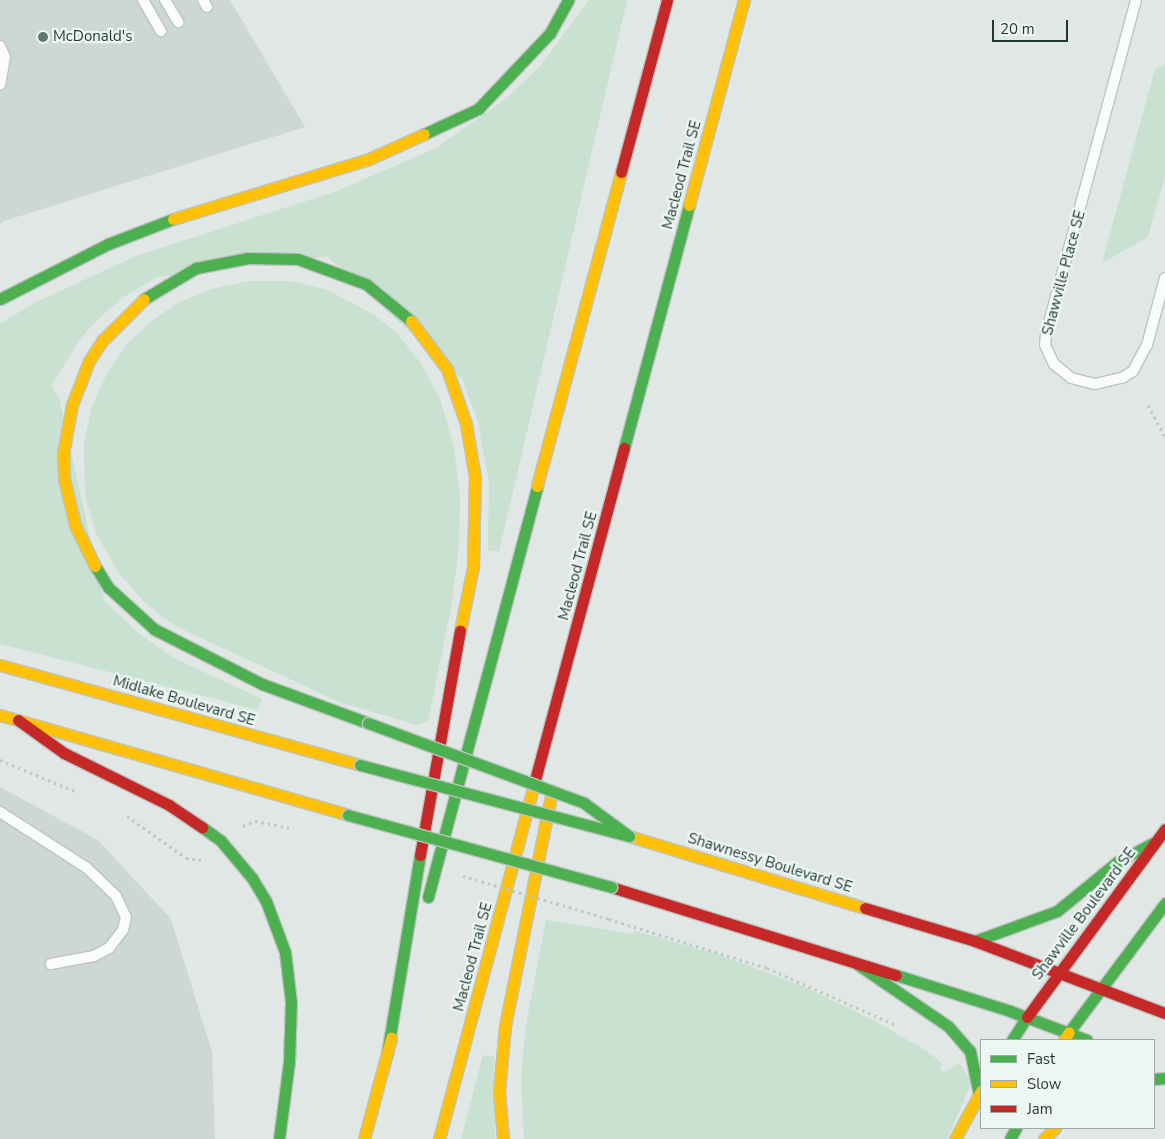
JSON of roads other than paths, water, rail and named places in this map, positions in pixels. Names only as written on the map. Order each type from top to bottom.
[{"type":"main road","points":[[0,299],[108,244],[167,221],[369,159],[478,108],[550,33],[568,0]]},
{"type":"main road","points":[[364,1139],[667,0]]},
{"type":"main road","name":"Macleod Trail SE","points":[[439,1139],[545,749],[744,0]]},
{"type":"main road","points":[[387,1054],[440,732],[473,567],[475,478],[466,424],[446,369],[419,328],[366,284],[343,272],[298,259],[248,258],[196,268],[154,291],[135,306],[102,341],[89,361],[72,405],[63,454],[64,478],[78,533],[109,588],[154,629],[262,684],[368,723],[584,803],[629,836]]},
{"type":"main road","name":"Midlake Boulevard SE","points":[[0,665],[360,765]]},
{"type":"main road","points":[[0,715],[348,815],[611,887],[1027,1016],[1066,1036],[1082,1039]]},
{"type":"main road","points":[[18,720],[64,753],[169,805],[200,825],[221,841],[252,878],[266,901],[285,952],[292,1002],[289,1062],[279,1139]]},
{"type":"main road","points":[[503,1139],[499,1091],[505,1026],[553,774],[545,749]]},
{"type":"main road","name":"Shawnessy Boulevard SE","points":[[360,765],[629,836],[975,941],[1165,1013]]},
{"type":"main road","name":"Shawville Boulevard SE","points":[[1013,1039],[1027,1016],[1061,973],[1165,829]]},
{"type":"main road","points":[[975,941],[1057,911],[1117,862],[1157,841]]},
{"type":"main road","points":[[1066,1036],[1165,904]]},
{"type":"main road","points":[[857,964],[948,1026],[970,1051],[980,1093],[955,1139]]},
{"type":"main road","points":[[1044,1139],[1054,1129]]},
{"type":"lane","points":[[143,0],[161,31]]},
{"type":"lane","points":[[165,0],[178,22]]},
{"type":"lane","name":"Shawville Place SE","points":[[1136,0],[1046,334],[1045,345],[1054,364],[1070,378],[1086,383],[1109,382],[1127,375],[1142,359],[1165,278]]},
{"type":"lane","points":[[0,46],[6,57],[0,85]]},
{"type":"lane","points":[[0,812],[87,868],[116,896],[126,917],[122,930],[108,948],[94,956],[51,964]]},
{"type":"place","name":"McDonald's","points":[[43,37]]}]
